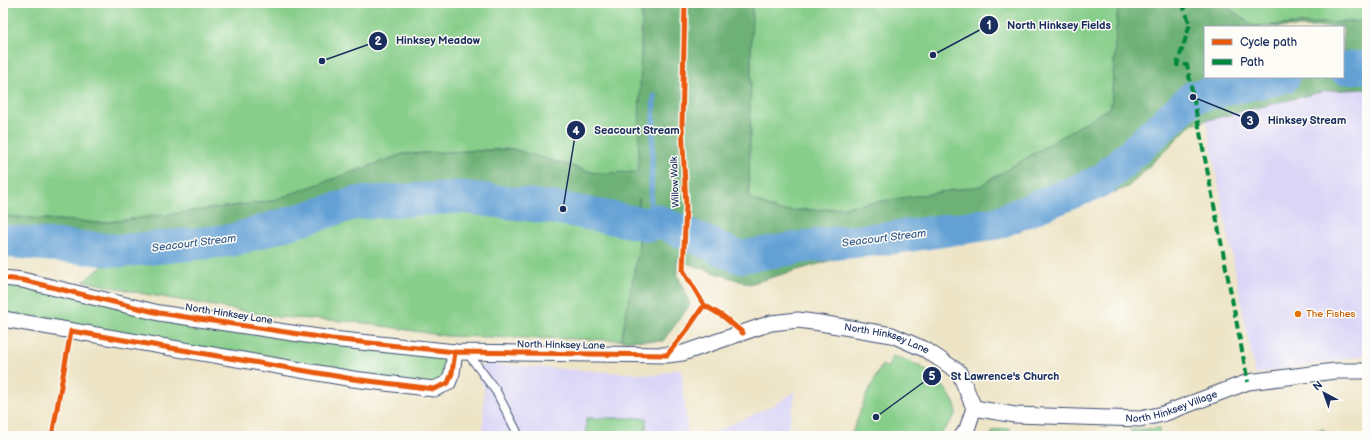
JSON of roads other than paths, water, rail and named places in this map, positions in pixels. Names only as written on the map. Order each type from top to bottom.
[{"type":"street","name":"North Hinksey Lane","points":[[3,278],[22,280],[158,313],[332,339],[461,352],[667,355],[683,353],[771,323],[798,320],[892,335],[926,350],[959,372],[974,408]]},
{"type":"street","points":[[3,319],[353,379],[434,388],[448,383],[461,352]]},
{"type":"street","name":"North Hinksey Village","points":[[974,408],[1015,415],[1140,419],[1163,414],[1248,382],[1335,371],[1367,371]]},
{"type":"street","points":[[962,436],[967,429],[974,408]]},
{"type":"lane","points":[[461,352],[496,391],[517,432]]},
{"type":"waterway","points":[[1344,68],[1367,67]]},
{"type":"waterway","name":"Seacourt Stream","points":[[3,241],[122,251],[233,240],[356,203],[461,197],[563,209],[650,225],[656,220],[739,257],[817,245],[891,238],[997,223],[1103,180],[1193,97],[1279,78]]},
{"type":"waterway","points":[[650,225],[654,96]]},
{"type":"place","name":"North Hinksey Fields","points":[[933,55]]},
{"type":"place","name":"Hinksey Meadow","points":[[322,61]]},
{"type":"place","name":"Hinksey Stream","points":[[1193,97]]},
{"type":"place","name":"Seacourt Stream","points":[[563,209]]},
{"type":"place","name":"The Fishes","points":[[1298,314]]},
{"type":"place","name":"St Lawrence's Church","points":[[876,417]]}]
